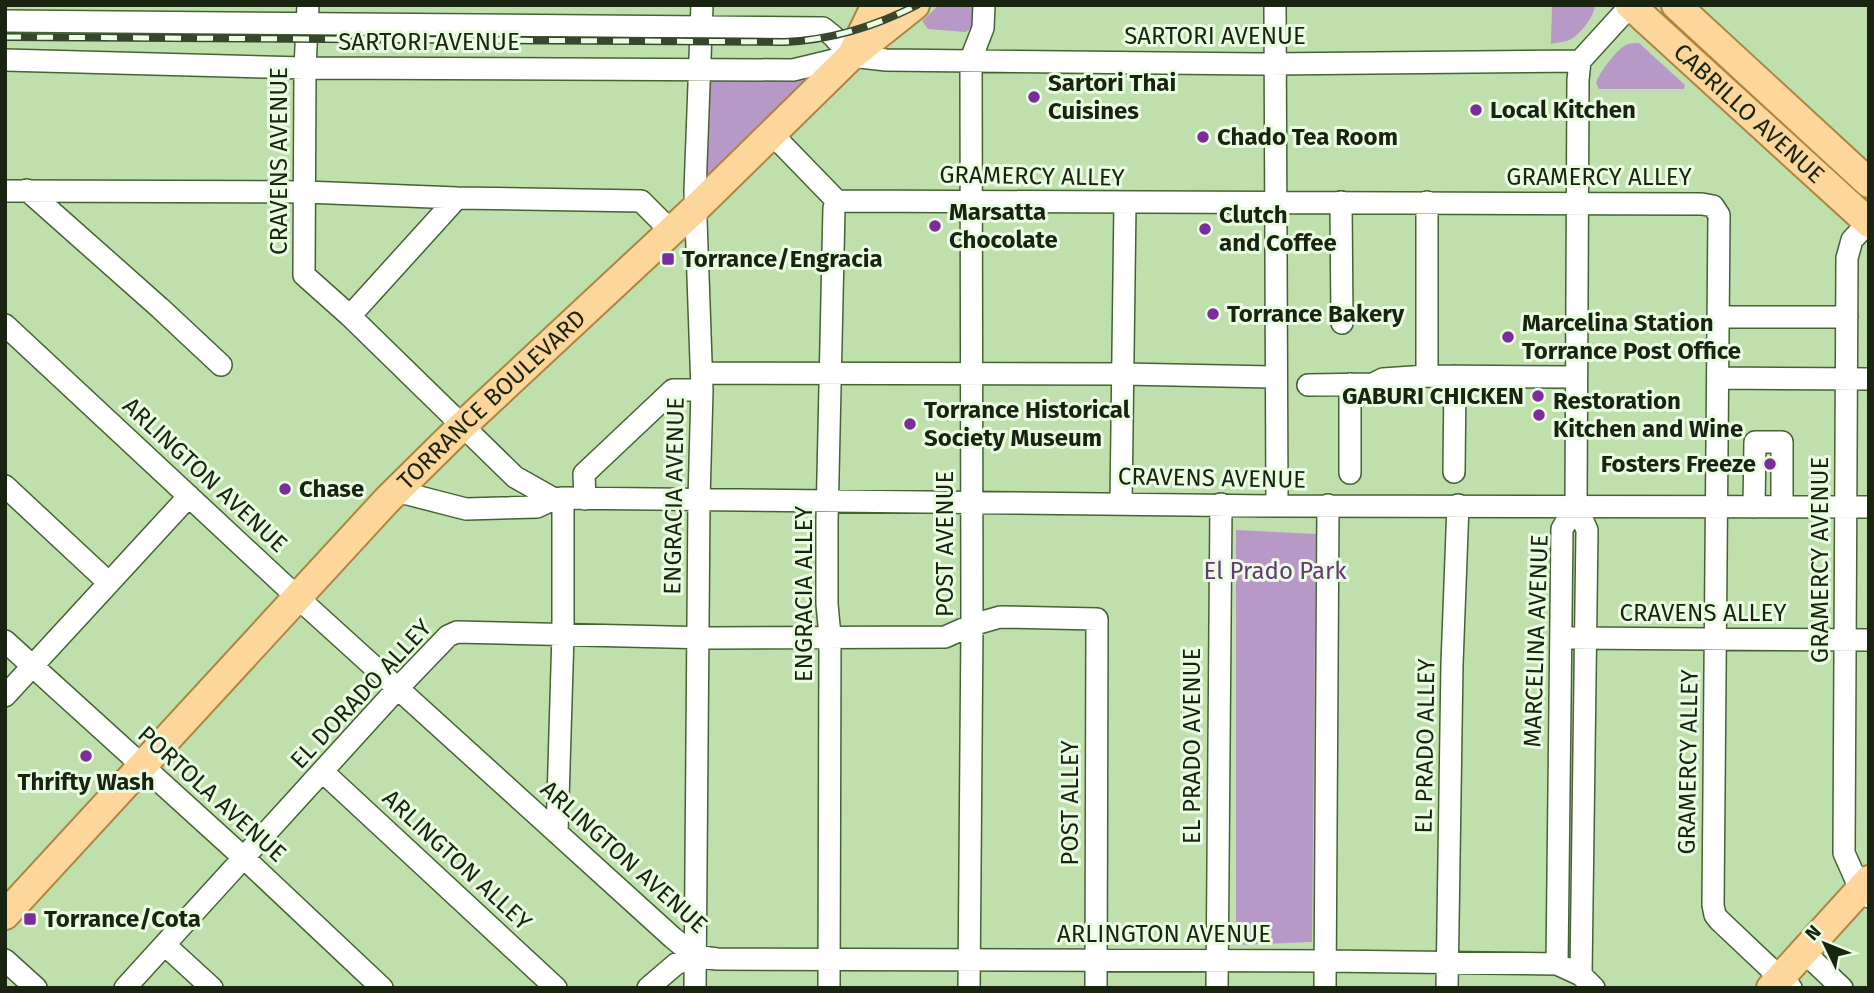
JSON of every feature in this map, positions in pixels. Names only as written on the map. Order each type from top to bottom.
[{"type":"main road","name":"TORRANCE BOULEVARD","points":[[851,56],[872,13],[880,5]]},
{"type":"main road","name":"TORRANCE BOULEVARD","points":[[5,915],[396,491],[696,208],[851,56],[915,5]]},
{"type":"main road","name":"CABRILLO AVENUE","points":[[1630,5],[1869,223]]},
{"type":"main road","name":"CABRILLO AVENUE","points":[[1676,5],[1869,183]]},
{"type":"main road","points":[[1781,984],[1804,952],[1866,888]]},
{"type":"street","name":"ENGRACIA AVENUE","points":[[695,988],[702,382],[696,208],[702,5]]},
{"type":"street","points":[[971,59],[983,28],[984,5]]},
{"type":"street","points":[[1275,5],[1277,506]]},
{"type":"street","points":[[1580,61],[1630,5]]},
{"type":"street","name":"SARTORI AVENUE","points":[[5,21],[308,15],[822,28],[851,56]]},
{"type":"street","name":"CRAVENS AVENUE","points":[[308,15],[305,68],[304,275],[350,316],[515,477],[559,499]]},
{"type":"street","name":"SARTORI AVENUE","points":[[5,60],[305,68],[793,70],[851,56],[886,60],[1276,64],[1580,61]]},
{"type":"street","name":"POST AVENUE","points":[[969,988],[972,625],[971,59]]},
{"type":"street","name":"MARCELINA AVENUE","points":[[1557,964],[1562,528],[1576,506],[1580,61]]},
{"type":"street","points":[[772,134],[837,201]]},
{"type":"street","points":[[27,190],[220,365]]},
{"type":"street","points":[[5,191],[305,192],[641,201],[671,231]]},
{"type":"street","points":[[350,316],[457,198]]},
{"type":"street","name":"GRAMERCY ALLEY","points":[[837,201],[1427,202],[1713,206],[1719,215],[1713,905],[1715,915],[1781,984]]},
{"type":"street","name":"ENGRACIA ALLEY","points":[[829,988],[830,636],[827,604],[834,208],[837,201]]},
{"type":"street","points":[[1341,202],[1342,323]]},
{"type":"street","points":[[1427,202],[1427,376]]},
{"type":"street","points":[[1121,503],[1125,203]]},
{"type":"street","name":"GRAMERCY AVENUE","points":[[1866,888],[1844,853],[1846,378],[1847,258],[1852,240],[1869,223]]},
{"type":"street","points":[[1718,317],[1847,317]]},
{"type":"street","name":"ARLINGTON AVENUE","points":[[5,325],[298,597],[695,956],[718,959],[1557,964],[1590,984]]},
{"type":"street","points":[[585,499],[584,474],[673,390],[702,382],[832,374],[1276,377]]},
{"type":"street","points":[[1308,385],[1373,384],[1383,379],[1427,376],[1576,377]]},
{"type":"street","points":[[1454,472],[1455,376]]},
{"type":"street","points":[[1718,378],[1869,379]]},
{"type":"street","points":[[1350,384],[1350,473]]},
{"type":"street","points":[[1754,507],[1755,442],[1782,442],[1782,508]]},
{"type":"street","points":[[5,486],[109,583]]},
{"type":"street","name":"CRAVENS AVENUE","points":[[396,491],[466,509],[537,507],[559,499],[1869,508]]},
{"type":"street","points":[[5,696],[189,496]]},
{"type":"street","points":[[557,833],[563,634],[559,499]]},
{"type":"street","name":"EL PRADO AVENUE","points":[[1217,988],[1220,504]]},
{"type":"street","name":"EL PRADO ALLEY","points":[[1447,988],[1452,664],[1458,505]]},
{"type":"street","points":[[1325,988],[1328,506]]},
{"type":"street","points":[[1576,506],[1587,530],[1584,638],[1590,984]]},
{"type":"street","name":"EL DORADO ALLEY","points":[[125,988],[398,688],[448,636],[457,632],[503,625],[537,626],[563,634],[945,637],[1000,617],[1097,619]]},
{"type":"street","name":"POST ALLEY","points":[[1096,988],[1097,619]]},
{"type":"street","name":"CRAVENS ALLEY","points":[[1559,638],[1869,640]]},
{"type":"street","name":"PORTOLA AVENUE","points":[[5,641],[244,858],[382,988]]},
{"type":"street","name":"ARLINGTON ALLEY","points":[[323,772],[556,988]]},
{"type":"street","points":[[165,944],[212,988]]},
{"type":"street","points":[[1804,952],[1842,988]]},
{"type":"street","points":[[648,988],[676,964],[695,956]]},
{"type":"street","points":[[5,960],[36,988]]},
{"type":"green space","points":[[939,5],[974,5],[974,25],[966,32],[928,29],[922,21]]},
{"type":"green space","points":[[1552,5],[1595,5],[1590,19],[1577,35],[1551,44]]},
{"type":"green space","points":[[1639,43],[1685,85],[1684,89],[1599,89],[1596,83],[1614,55],[1628,44]]},
{"type":"green space","points":[[700,69],[832,75],[695,191]]},
{"type":"green space","name":"El Prado Park","points":[[1236,530],[1316,534],[1312,942],[1236,945]]},
{"type":"railway","points":[[5,37],[785,42],[853,31],[917,5]]},
{"type":"place","name":"Sartori Thai Cuisines","points":[[1034,97]]},
{"type":"place","name":"Local Kitchen","points":[[1476,110]]},
{"type":"place","name":"Chado Tea Room","points":[[1203,137]]},
{"type":"place","name":"Marsatta Chocolate","points":[[935,226]]},
{"type":"place","name":"Clutch and Coffee","points":[[1205,229]]},
{"type":"place","name":"Torrance/Engracia","points":[[668,259]]},
{"type":"place","name":"Torrance Bakery","points":[[1213,314]]},
{"type":"place","name":"Marcelina Station Torrance Post Office","points":[[1508,337]]},
{"type":"place","name":"GABURI CHICKEN","points":[[1538,396]]},
{"type":"place","name":"Restoration Kitchen and Wine","points":[[1539,415]]},
{"type":"place","name":"Torrance Historical Society Museum","points":[[910,424]]},
{"type":"place","name":"Fosters Freeze","points":[[1770,464]]},
{"type":"place","name":"Chase","points":[[285,489]]},
{"type":"place","name":"Thrifty Wash","points":[[86,756]]},
{"type":"place","name":"Torrance/Cota","points":[[30,919]]}]
